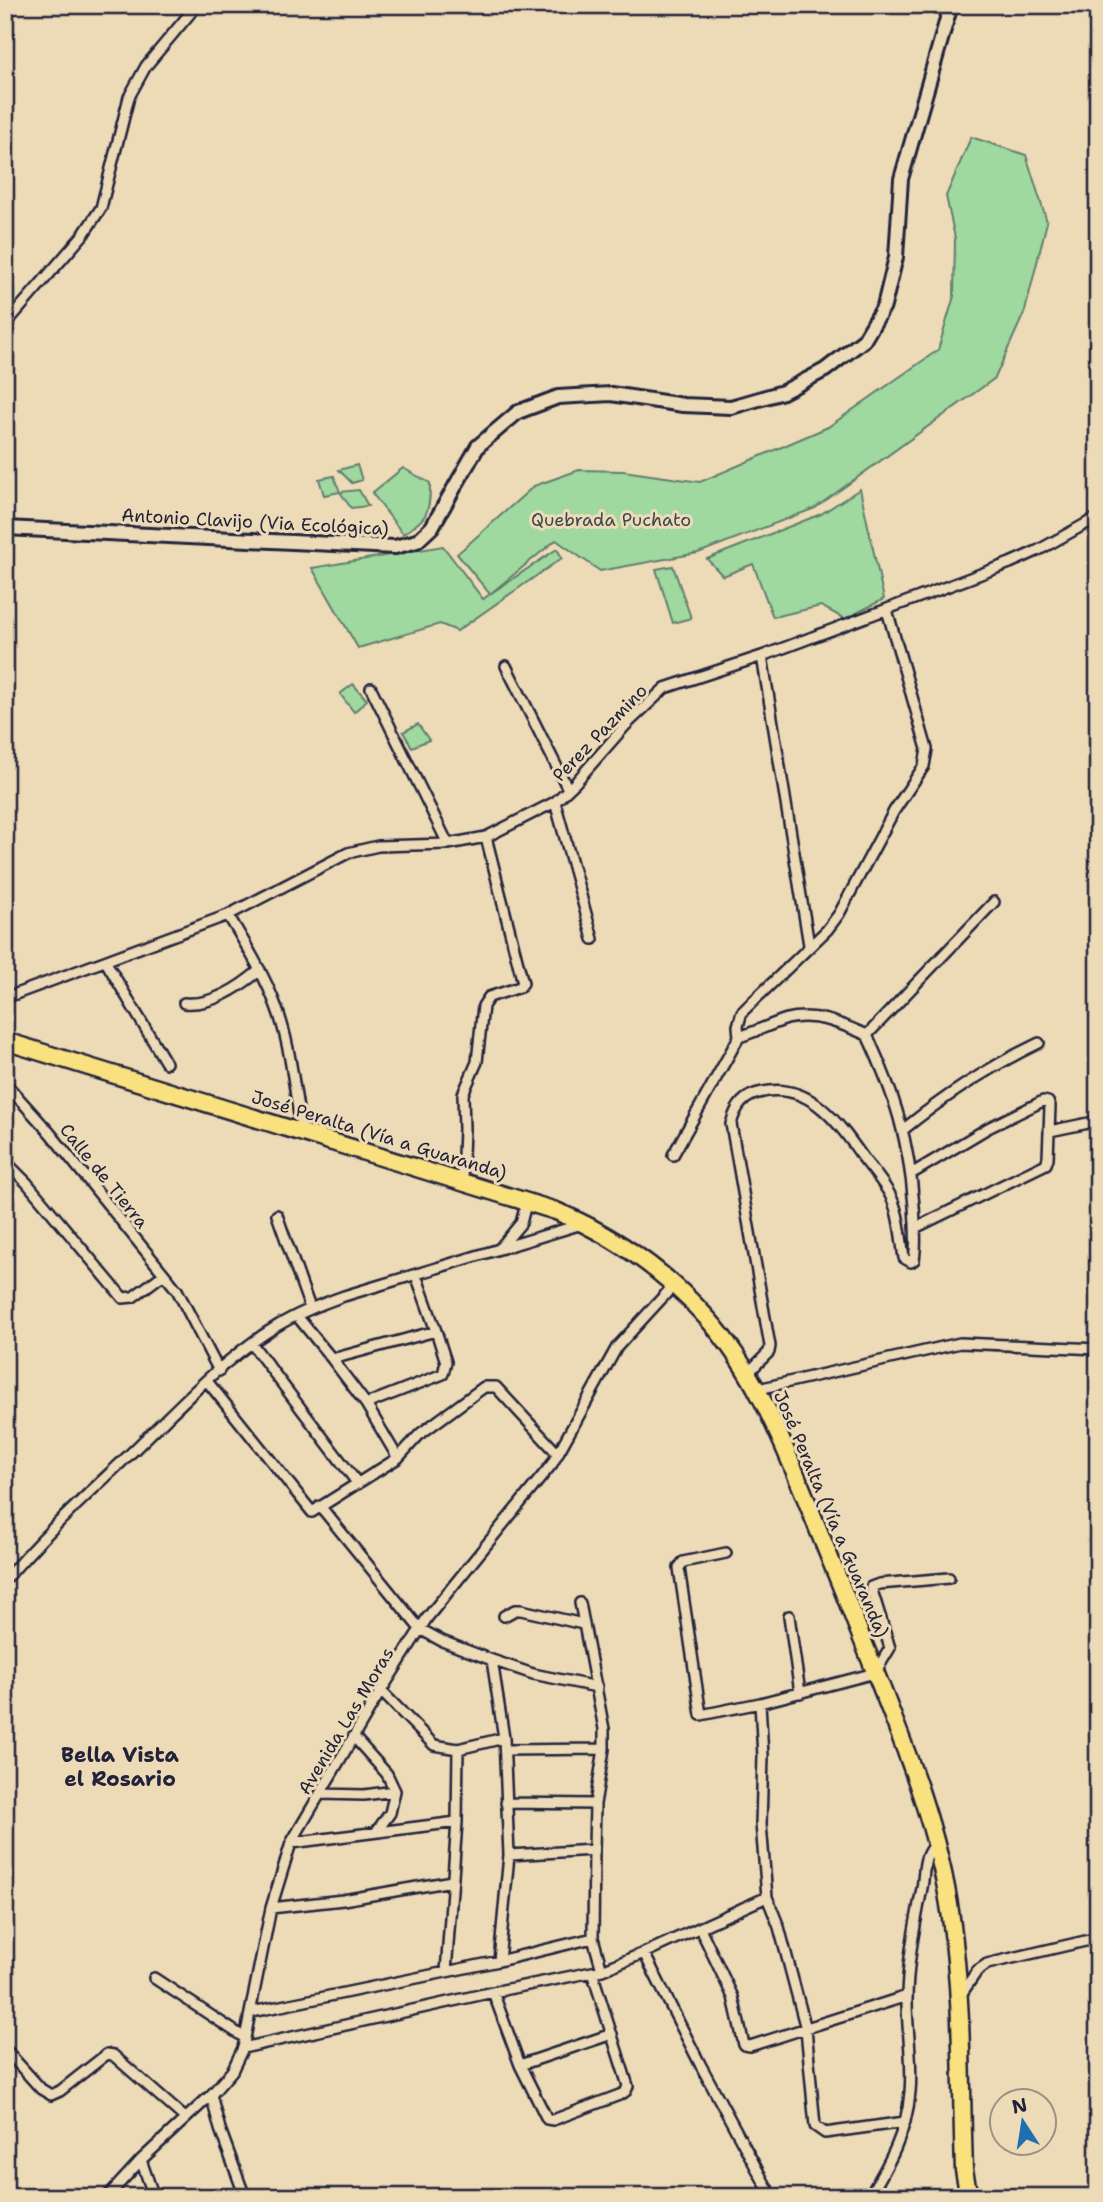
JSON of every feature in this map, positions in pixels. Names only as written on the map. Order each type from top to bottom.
[{"type":"highway","name":"José Peralta (Vía a Guaranda)","points":[[5,1041],[527,1200],[585,1223],[622,1246],[674,1285],[708,1319],[758,1389],[783,1444],[875,1673],[922,1799],[935,1843],[951,1918],[958,1998],[964,2170],[969,2197]]},
{"type":"main road","name":"Antonio Clavijo (Via Ecológica)","points":[[5,528],[395,547],[417,541],[432,527],[478,446],[517,412],[558,397],[611,394],[683,405],[731,407],[783,392],[825,370],[864,340],[884,306],[896,257],[901,179],[951,5]]},
{"type":"street","points":[[5,326],[83,235],[101,208],[129,97],[146,66],[197,5]]},
{"type":"street","name":"Perez Pazmino","points":[[5,998],[228,915],[363,848],[449,844],[486,837],[555,802],[625,726],[665,688],[887,610],[1037,551],[1098,517]]},
{"type":"street","points":[[673,1155],[739,1037],[738,1026],[742,1012],[839,914],[894,811],[923,766],[927,749],[887,610]]},
{"type":"street","points":[[762,656],[809,945]]},
{"type":"street","points":[[506,666],[568,789]]},
{"type":"street","points":[[370,688],[449,844]]},
{"type":"street","points":[[555,802],[593,939]]},
{"type":"street","points":[[462,1182],[463,1094],[477,1062],[483,1006],[489,997],[520,987],[523,983],[486,837]]},
{"type":"street","points":[[867,1035],[994,902]]},
{"type":"street","points":[[228,915],[260,970],[276,1006],[285,1036],[302,1132]]},
{"type":"street","points":[[106,961],[166,1063]]},
{"type":"street","points":[[184,1003],[195,1004],[210,1000],[247,982],[260,970]]},
{"type":"street","points":[[739,1037],[786,1020],[803,1017],[837,1022],[867,1035],[886,1076],[904,1129],[915,1228],[915,1254],[911,1262],[904,1258],[891,1198],[839,1123],[823,1108],[791,1091],[754,1093],[743,1100],[735,1110],[731,1124],[770,1346],[769,1352],[748,1373]]},
{"type":"street","points":[[904,1129],[1008,1058],[1038,1043]]},
{"type":"street","name":"Calle de Tierra","points":[[5,1083],[50,1133],[177,1290],[219,1371]]},
{"type":"street","points":[[911,1174],[988,1128],[1043,1101],[1048,1102],[1048,1158],[1042,1167],[915,1228]]},
{"type":"street","points":[[1050,1131],[1098,1121]]},
{"type":"street","points":[[5,1161],[27,1183],[123,1298],[133,1297],[163,1274]]},
{"type":"street","points":[[500,1248],[521,1223],[527,1200]]},
{"type":"street","points":[[277,1215],[310,1308]]},
{"type":"street","points":[[5,1580],[32,1549],[207,1381],[252,1343],[310,1308],[585,1223]]},
{"type":"street","points":[[366,1404],[443,1374],[446,1362],[416,1275]]},
{"type":"street","name":"Avenida Las Moras","points":[[107,2197],[232,2071],[244,2043],[271,1908],[291,1843],[420,1629],[558,1454],[617,1347],[674,1285]]},
{"type":"street","points":[[297,1316],[366,1404],[398,1458]]},
{"type":"street","points":[[332,1359],[436,1331]]},
{"type":"street","points":[[252,1343],[358,1485]]},
{"type":"street","points":[[758,1389],[960,1343],[1098,1349]]},
{"type":"street","points":[[207,1381],[312,1512],[398,1458],[420,1434],[490,1385],[496,1387],[558,1454]]},
{"type":"street","points":[[320,1506],[420,1629],[442,1641],[533,1674],[597,1687]]},
{"type":"street","points":[[726,1553],[683,1562],[679,1568],[701,1715],[760,1703],[875,1673],[890,1648],[871,1587],[948,1578]]},
{"type":"street","points":[[493,1992],[520,2065],[547,2119],[553,2120],[626,2091],[628,2086],[596,1971],[593,1938],[595,1804],[604,1749],[604,1728],[580,1603]]},
{"type":"street","points":[[504,1616],[514,1610],[521,1610],[583,1624]]},
{"type":"street","points":[[789,1616],[800,1693]]},
{"type":"street","points":[[492,1660],[504,1738],[509,1855],[499,1961]]},
{"type":"street","points":[[381,1691],[434,1745],[458,1749],[504,1738]]},
{"type":"street","points":[[760,1703],[762,1855],[767,1898],[779,1927],[806,2029],[815,2126],[825,2133],[905,2122]]},
{"type":"street","points":[[354,1737],[387,1774],[395,1791],[390,1813],[376,1832]]},
{"type":"street","points":[[446,1972],[457,1822],[458,1749]]},
{"type":"street","points":[[505,1750],[604,1749]]},
{"type":"street","points":[[320,1794],[364,1795],[395,1791]]},
{"type":"street","points":[[506,1803],[595,1804]]},
{"type":"street","points":[[291,1843],[457,1822]]},
{"type":"street","points":[[869,2197],[894,2155],[905,2122],[911,2091],[907,1996],[924,1866],[929,1850],[935,1843]]},
{"type":"street","points":[[509,1855],[594,1850]]},
{"type":"street","points":[[271,1908],[335,1901],[452,1881]]},
{"type":"street","points":[[154,1978],[244,2043],[596,1971],[644,1953],[767,1898]]},
{"type":"street","points":[[700,1928],[733,1997],[744,2045],[750,2046],[907,1996]]},
{"type":"street","points":[[252,2012],[499,1961],[593,1938]]},
{"type":"street","points":[[958,1998],[977,1971],[987,1964],[1098,1938]]},
{"type":"street","points":[[644,1953],[772,2197]]},
{"type":"street","points":[[520,2065],[612,2034]]},
{"type":"street","points":[[5,2049],[41,2090],[51,2095],[107,2054],[113,2055],[185,2118]]},
{"type":"street","points":[[211,2095],[220,2129],[245,2197]]},
{"type":"street","points":[[141,2160],[154,2197]]},
{"type":"green space","name":"Quebrada Puchato","points":[[971,137],[1026,155],[1047,222],[1025,311],[995,378],[815,508],[698,553],[600,571],[556,540],[490,594],[457,554],[534,486],[579,470],[623,471],[700,482],[828,427],[938,350],[954,296],[955,238],[946,196]]},
{"type":"green space","points":[[357,465],[362,480],[352,483],[339,470]]},
{"type":"green space","points":[[403,468],[430,483],[426,514],[418,524],[403,534],[372,493]]},
{"type":"green space","points":[[334,476],[340,492],[324,495],[319,479]]},
{"type":"green space","points":[[860,489],[884,599],[845,619],[821,606],[773,617],[753,564],[723,576],[707,559],[821,514]]},
{"type":"green space","points":[[359,490],[368,506],[351,508],[340,492]]},
{"type":"green space","points":[[443,546],[483,599],[557,549],[562,558],[457,631],[440,624],[358,648],[312,568]]},
{"type":"green space","points":[[673,566],[691,618],[673,623],[656,569]]},
{"type":"green space","points":[[353,684],[367,700],[354,712],[340,694]]},
{"type":"green space","points":[[418,724],[429,740],[412,747],[403,732]]},
{"type":"district","name":"Bella Vista el Rosario","points":[[120,1767]]}]
